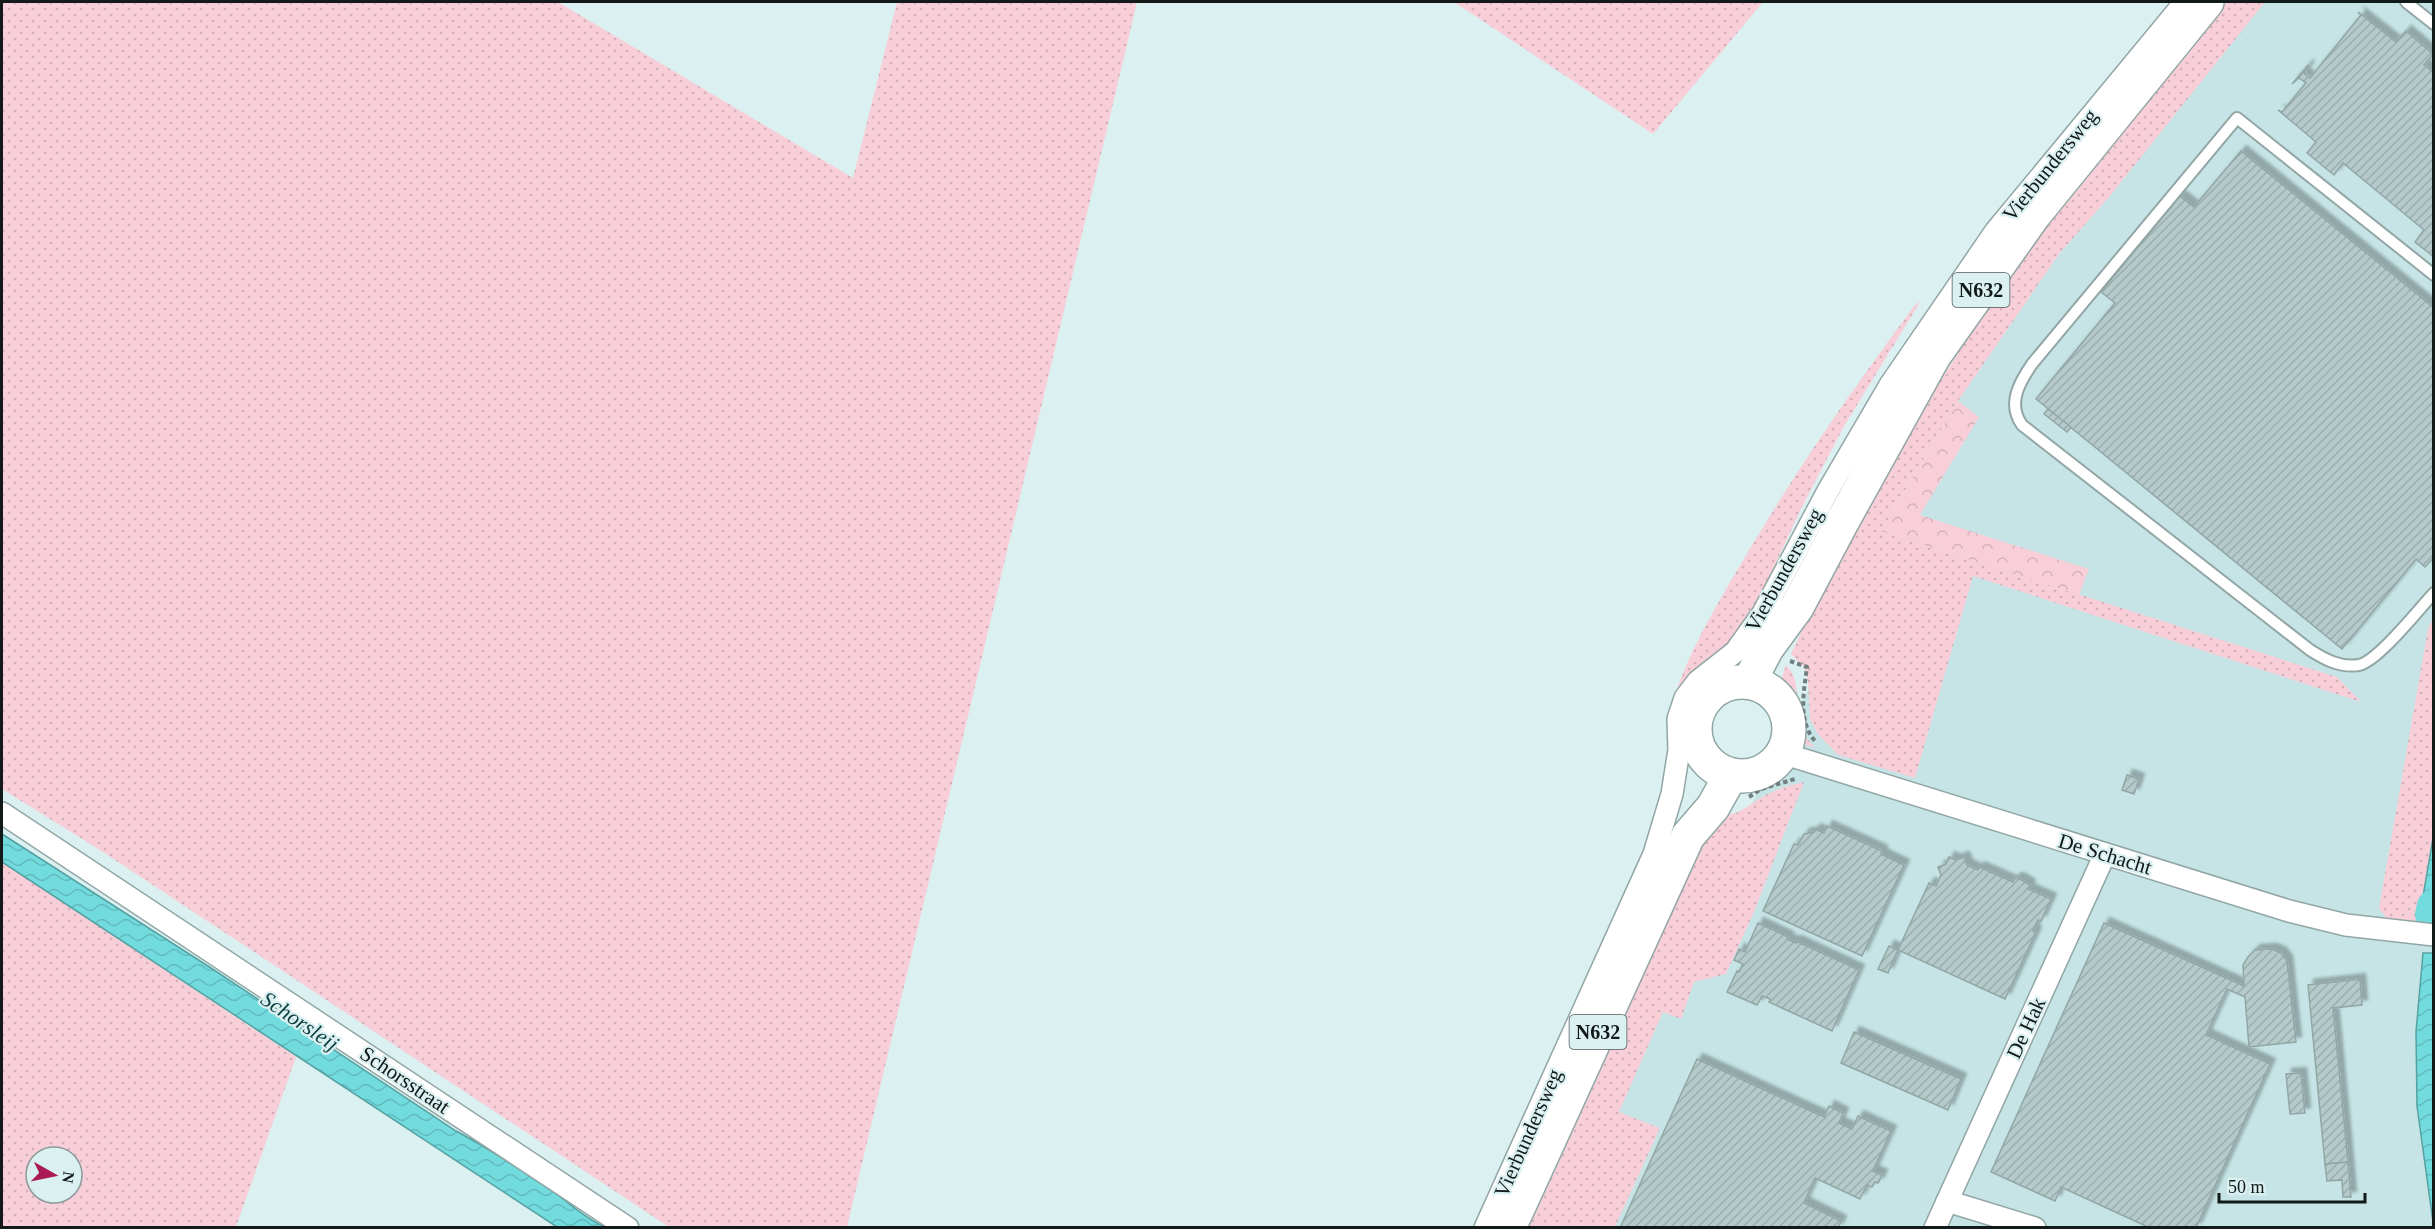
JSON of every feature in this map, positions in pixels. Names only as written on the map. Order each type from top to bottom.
[{"type":"main road","name":"Vierbundersweg","points":[[1760,687],[1784,659],[1797,607],[1934,356],[2158,47],[2207,2]]},
{"type":"main road","points":[[1732,683],[1760,687],[1782,705],[1788,721],[1788,737],[1782,753],[1773,764],[1760,772],[1746,776],[1719,768],[1698,747],[1696,740],[1697,715],[1705,700],[1717,689],[1732,683]]},
{"type":"main road","name":"Vierbundersweg","points":[[1509,1227],[1519,1180],[1688,836],[1713,807],[1719,768]]},
{"type":"street","name":"Vierbundersweg","points":[[1485,1227],[1519,1180],[1654,854],[1672,794],[1679,750],[1678,719],[1685,698],[1698,681],[1735,652],[1763,613],[1829,489],[1890,385],[1989,241],[2158,47],[2185,2]]},
{"type":"street","name":"De Schacht","points":[[1782,753],[2289,911],[2346,925],[2433,935]]},
{"type":"street","name":"Schorsstraat","points":[[2,813],[628,1227]]},
{"type":"street","name":"De Hak","points":[[1935,1227],[2105,854]]},
{"type":"street","points":[[1947,1201],[2035,1227]]},
{"type":"lane","points":[[2406,2],[2433,24]]},
{"type":"lane","points":[[2433,275],[2237,118],[2032,364],[2021,380],[2014,407],[2022,425],[2310,650],[2327,660],[2343,665],[2360,664],[2373,658],[2433,593]]},
{"type":"shaded area","points":[[2257,2],[2433,2],[2433,1227],[1544,1228],[1804,698],[1894,533],[1955,398],[2051,252]]},
{"type":"green space","points":[[2,2],[558,2],[853,178],[897,2],[1137,2],[847,1227],[669,1227],[103,852],[2,789]]},
{"type":"green space","points":[[1454,2],[1763,2],[1653,134]]},
{"type":"green space","points":[[2220,2],[2265,2],[2110,196],[2059,254],[1958,401],[1881,531],[2337,677],[2361,702],[1973,576],[1915,778],[1838,755],[1818,734],[1810,719],[1805,669],[1791,654],[1816,601],[1935,389],[2010,272]]},
{"type":"green space","points":[[1920,302],[1843,428],[1801,509],[1760,597],[1737,637],[1673,701],[1688,661],[1708,621],[1770,516],[1851,394],[1915,305]]},
{"type":"green space","points":[[1958,401],[1979,417],[1920,515],[2089,569],[2079,595],[1881,531]]},
{"type":"green space","points":[[2433,618],[2433,838],[2422,907],[2433,908],[2433,922],[2387,919],[2379,908],[2428,629]]},
{"type":"green space","points":[[1786,665],[1795,682],[1801,725],[1806,737],[1815,748],[1802,744],[1796,739],[1776,696]]},
{"type":"green space","points":[[1804,782],[1754,912],[1726,974],[1694,982],[1681,1019],[1663,1012],[1619,1112],[1660,1128],[1615,1227],[1529,1227],[1717,814],[1731,815],[1772,792]]},
{"type":"green space","points":[[2,862],[296,1057],[236,1227],[2,1227]]},
{"type":"water","points":[[2,834],[211,968],[456,1131],[519,1168],[585,1216],[605,1227],[557,1227],[2,862]]},
{"type":"water","points":[[2433,838],[2433,908],[2421,908]]},
{"type":"water","points":[[2423,953],[2434,953],[2433,1222],[2417,1106],[2416,1032]]},
{"type":"building","points":[[2358,12],[2396,42],[2406,31],[2433,54],[2424,65],[2434,73],[2434,257],[2415,242],[2424,230],[2343,163],[2334,175],[2307,153],[2316,142],[2278,110],[2282,112],[2306,83],[2299,78],[2292,84],[2308,65],[2304,73],[2310,78],[2361,15]]},
{"type":"building","points":[[2241,151],[2434,308],[2434,557],[2425,567],[2416,559],[2342,649],[2036,399],[2115,303],[2101,292],[2180,196],[2194,207]]},
{"type":"building","points":[[2048,409],[2071,427],[2067,432],[2044,414]]},
{"type":"building","points":[[2127,775],[2139,779],[2134,794],[2122,790]]},
{"type":"building","points":[[1827,826],[1882,851],[1881,854],[1904,865],[1862,956],[1763,911],[1794,844],[1798,845],[1804,834],[1814,832],[1815,829],[1824,833]]},
{"type":"building","points":[[1949,857],[1956,860],[1964,857],[1967,865],[1978,870],[1979,867],[2013,882],[2015,878],[2020,879],[2030,885],[2028,889],[2051,899],[2041,921],[2038,920],[2033,931],[2036,932],[2005,999],[1898,950],[1929,883],[1936,886],[1941,875],[1938,867],[1946,864]]},
{"type":"building","points":[[1758,923],[1788,937],[1787,939],[1859,970],[1832,1031],[1769,1002],[1770,999],[1762,996],[1757,1005],[1727,992],[1743,964],[1734,960],[1739,949],[1745,952]]},
{"type":"building","points":[[2104,923],[2244,986],[2243,965],[2255,950],[2272,949],[2281,953],[2287,961],[2296,1042],[2249,1047],[2245,997],[2227,989],[2206,1035],[2270,1064],[2196,1228],[2150,1228],[2061,1187],[2055,1201],[1991,1172]]},
{"type":"building","points":[[1889,946],[1898,950],[1888,973],[1878,969]]},
{"type":"building","points":[[2360,979],[2362,1005],[2333,1008],[2348,1162],[2325,1164],[2308,985]]},
{"type":"building","points":[[1854,1032],[1961,1079],[1948,1110],[1841,1063]]},
{"type":"building","points":[[1697,1059],[1824,1117],[1829,1106],[1843,1113],[1839,1123],[1852,1129],[1858,1116],[1891,1131],[1873,1171],[1882,1175],[1878,1183],[1875,1182],[1872,1187],[1867,1185],[1860,1199],[1815,1178],[1804,1203],[1841,1221],[1838,1228],[1620,1228]]},
{"type":"building","points":[[2301,1073],[2305,1113],[2290,1114],[2286,1074]]},
{"type":"building","points":[[2348,1162],[2351,1197],[2343,1197],[2342,1180],[2327,1181],[2325,1164]]},
{"type":"waterway","points":[[2432,914],[2434,906]]},
{"type":"water label","name":"Schorsleij","points":[[300,1021]]}]
